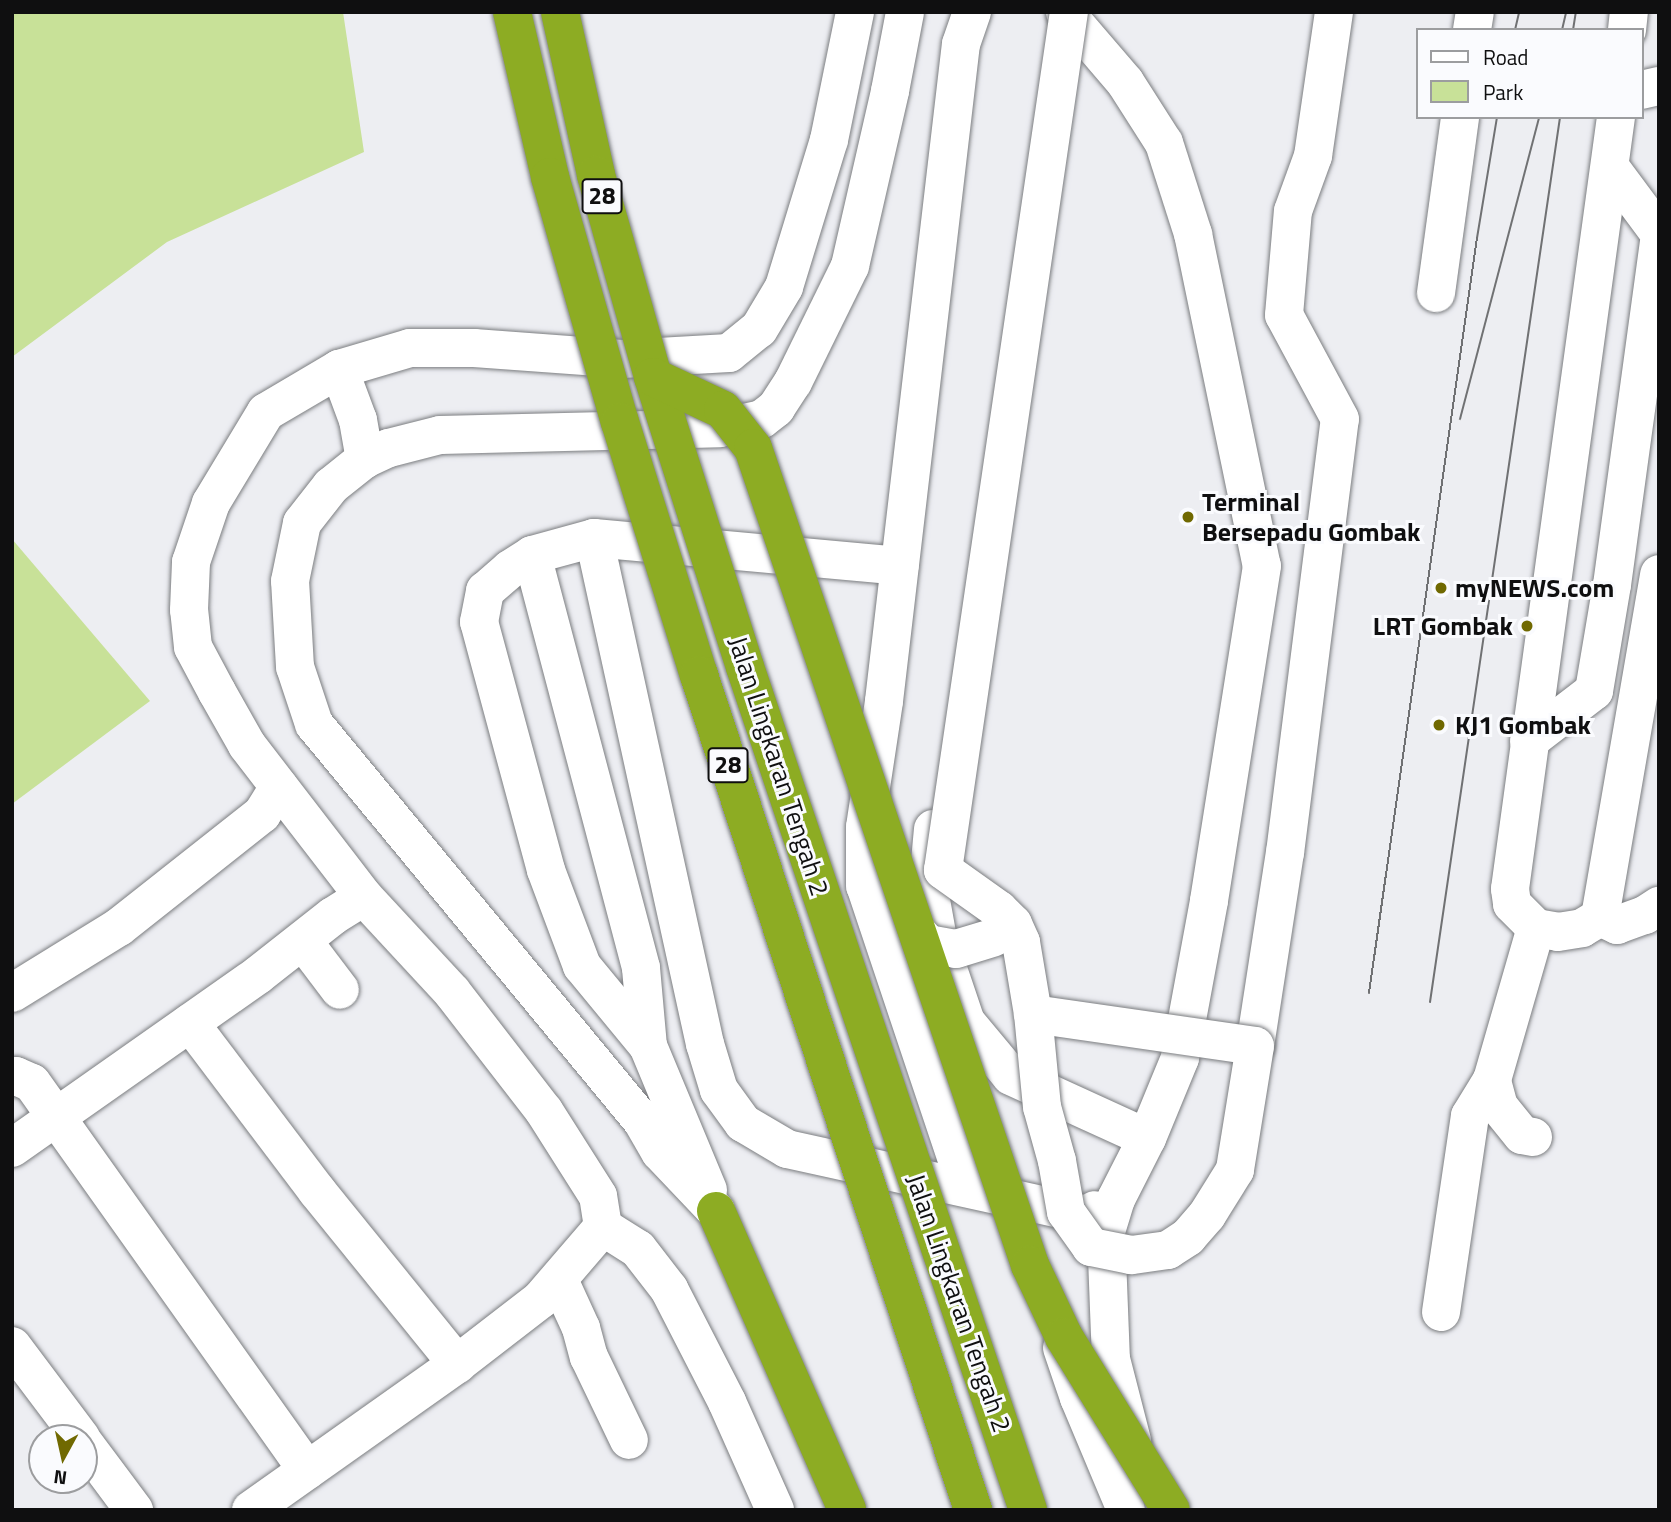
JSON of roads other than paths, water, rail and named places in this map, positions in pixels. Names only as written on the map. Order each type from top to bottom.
[{"type":"highway","name":"Jalan Lingkaran Tengah 2","points":[[512,12],[550,177],[625,436],[699,675],[973,1510]]},
{"type":"highway","name":"Jalan Lingkaran Tengah 2","points":[[560,12],[596,175],[653,377],[749,680],[1028,1510]]},
{"type":"highway","points":[[653,377],[723,410],[753,448],[1030,1265],[1064,1337],[1171,1510]]},
{"type":"highway","points":[[716,1212],[846,1510]]},
{"type":"street","points":[[775,1510],[727,1402],[669,1289],[638,1249],[603,1227],[598,1196],[544,1111],[452,992],[364,897],[247,745],[193,647],[189,610],[191,562],[211,503],[265,412],[338,369],[410,348],[474,348],[623,359],[729,353],[759,329],[785,287],[829,140],[855,12]]},
{"type":"street","points":[[716,1212],[660,1152],[643,1122],[314,724],[295,667],[290,581],[302,523],[331,485],[365,458],[389,448],[440,435],[720,428],[762,419],[776,408],[793,382],[850,266],[905,12]]},
{"type":"street","points":[[966,1187],[865,886],[865,827],[900,566],[961,44],[972,12]]},
{"type":"street","points":[[1052,12],[928,864],[928,883],[938,939],[965,1022],[989,1051],[1011,1076],[1147,1138]]},
{"type":"street","points":[[1067,12],[1125,82],[1164,143],[1193,234],[1262,566],[1209,901],[1180,1058],[1147,1138],[1116,1199],[1106,1231],[1111,1359],[1150,1510]]},
{"type":"street","points":[[1067,12],[943,870],[931,911],[930,941],[1079,1398],[1126,1510]]},
{"type":"street","points":[[943,870],[999,910],[1013,924],[1021,942],[1033,1014],[1042,1107],[1057,1161],[1066,1212],[1091,1247],[1131,1255],[1168,1250],[1188,1237],[1207,1215],[1235,1170],[1285,853],[1340,419],[1284,315],[1293,211],[1313,156],[1334,12]]},
{"type":"street","points":[[1436,293],[1460,119]]},
{"type":"street","points":[[1616,119],[1510,889],[1512,904],[1536,928],[1558,932],[1582,928],[1600,917],[1659,574]]},
{"type":"street","points":[[1610,167],[1659,233]]},
{"type":"street","points":[[1529,741],[1594,691],[1612,585],[1659,243]]},
{"type":"street","points":[[338,369],[358,420],[365,458]]},
{"type":"street","points":[[648,1046],[582,966],[546,870],[479,622],[485,591],[510,569],[532,555],[594,538],[900,566]]},
{"type":"street","points":[[594,538],[705,1044],[719,1090],[743,1123],[787,1149],[1086,1215],[1116,1199]]},
{"type":"street","points":[[532,555],[641,968],[648,1046],[716,1212]]},
{"type":"street","points":[[12,993],[119,927],[262,814],[279,786]]},
{"type":"street","points":[[12,1148],[190,1023],[333,916],[364,897]]},
{"type":"street","points":[[1600,917],[1617,925],[1645,915],[1659,906]]},
{"type":"street","points":[[1440,1312],[1470,1116],[1492,1080],[1536,928]]},
{"type":"street","points":[[918,933],[929,944],[956,949],[993,937]]},
{"type":"street","points":[[303,941],[340,990]]},
{"type":"street","points":[[1033,1014],[1255,1046]]},
{"type":"street","points":[[190,1023],[317,1191],[457,1364]]},
{"type":"street","points":[[12,1077],[16,1076],[32,1083],[307,1470]]},
{"type":"street","points":[[1492,1080],[1499,1107],[1522,1135],[1533,1137]]},
{"type":"street","points":[[251,1510],[457,1364],[541,1299],[603,1227]]},
{"type":"street","points":[[559,1280],[581,1328],[589,1357],[629,1440]]},
{"type":"street","points":[[12,1346],[70,1424]]},
{"type":"street","points":[[98,1462],[134,1510]]},
{"type":"tram line","points":[[1515,28],[1519,12]]},
{"type":"tram line","points":[[1562,28],[1566,12]]},
{"type":"tram line","points":[[1573,28],[1576,12]]},
{"type":"tram line","points":[[1369,993],[1477,238],[1497,119]]},
{"type":"tram line","points":[[1460,419],[1538,119]]},
{"type":"tram line","points":[[1430,1002],[1560,119]]},
{"type":"place","name":"Terminal Bersepadu Gombak","points":[[1188,517]]},
{"type":"place","name":"myNEWS.com","points":[[1441,588]]},
{"type":"place","name":"LRT Gombak","points":[[1527,626]]},
{"type":"place","name":"KJ1 Gombak","points":[[1439,725]]}]
